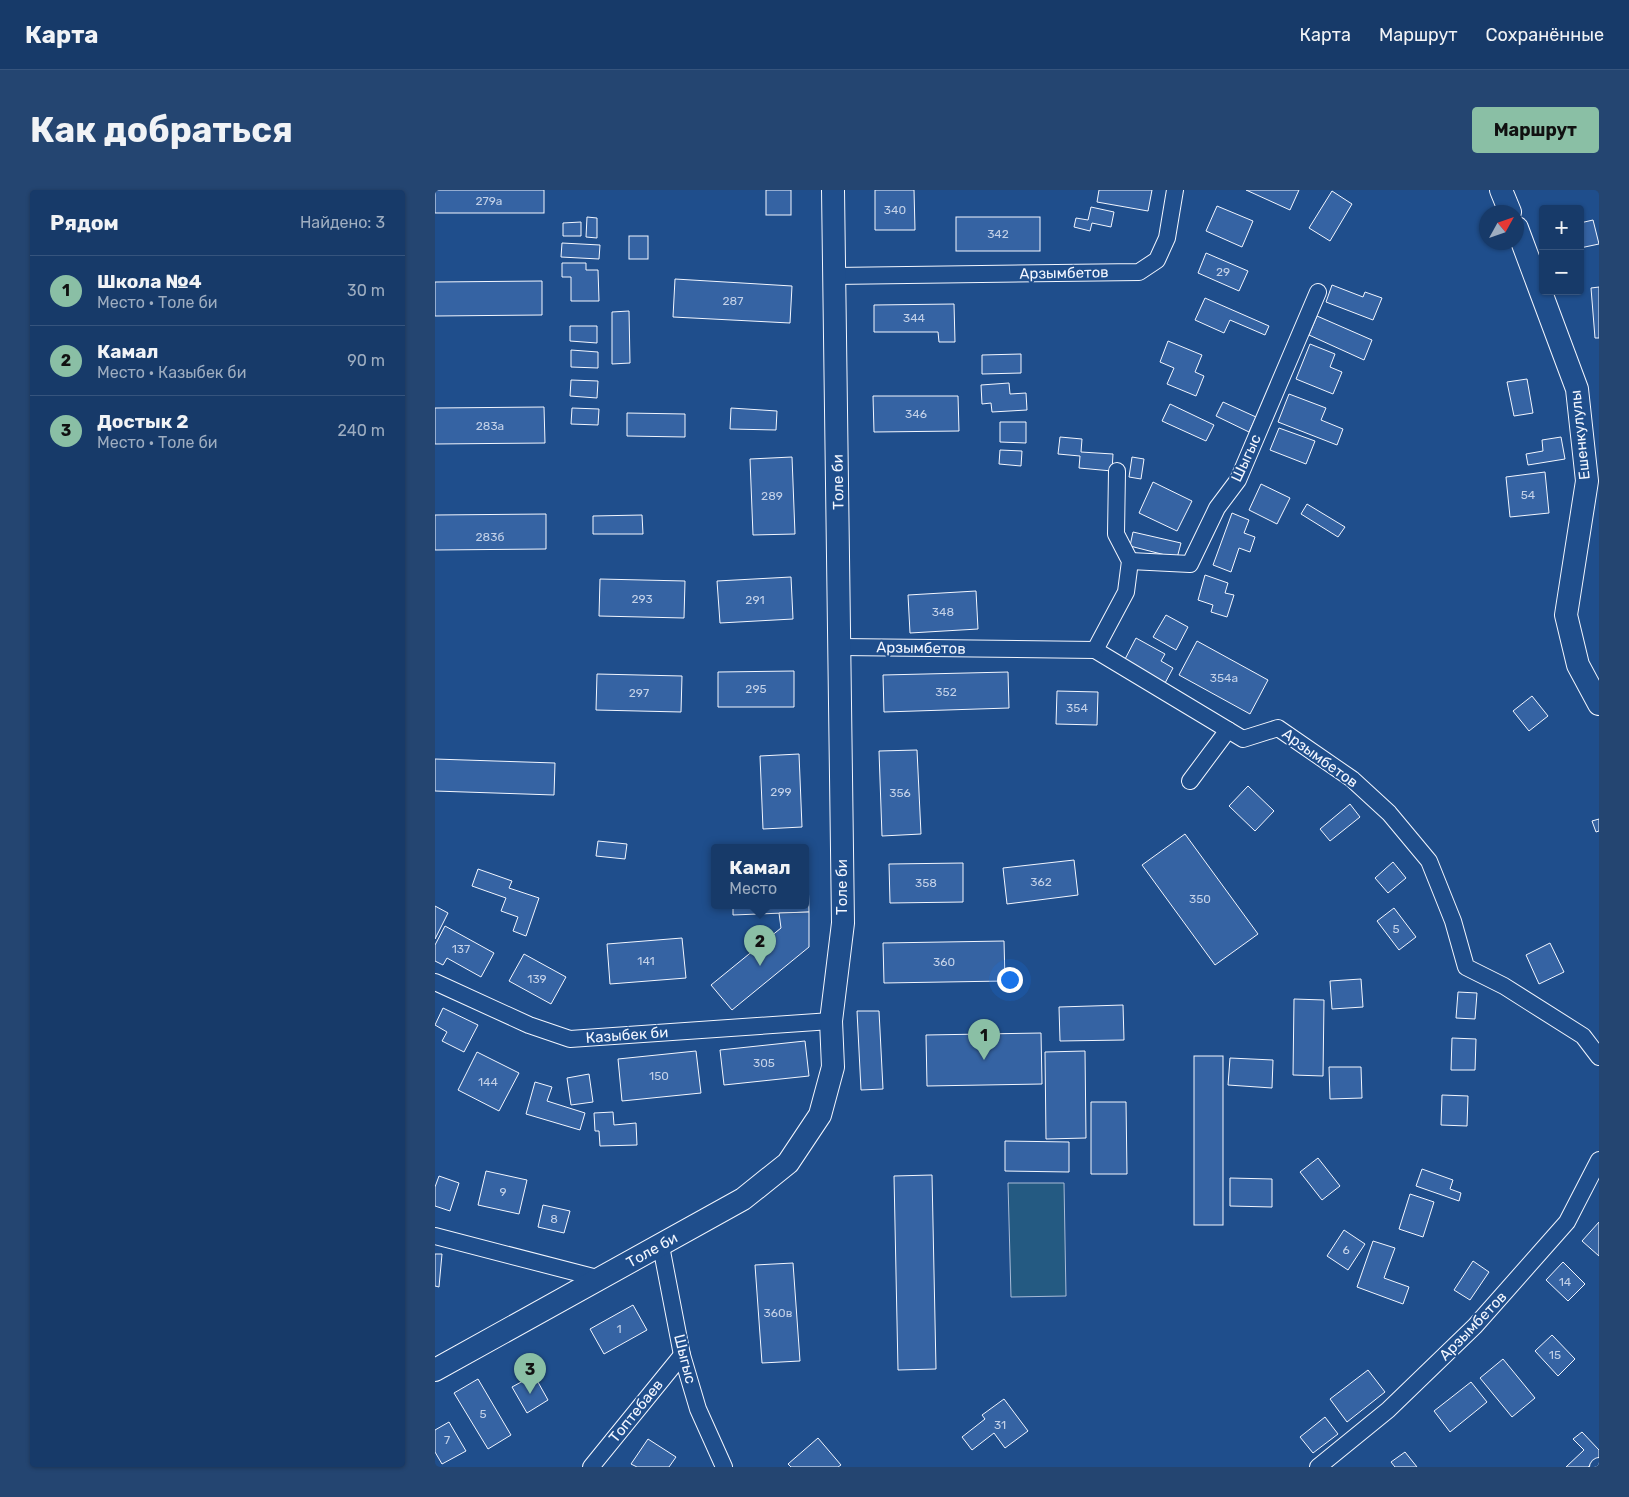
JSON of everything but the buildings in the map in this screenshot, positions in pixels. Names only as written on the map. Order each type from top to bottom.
[{"type":"main road","name":"Толе би","points":[[435,1370],[743,1199],[788,1162],[820,1115],[833,1067],[831,1022],[843,923],[841,647],[833,190]]},
{"type":"main road","points":[[1501,190],[1507,205]]},
{"type":"main road","name":"Ешенкулулы","points":[[1524,247],[1577,389],[1587,481],[1566,615],[1578,665],[1599,704]]},
{"type":"street","name":"Арзымбетов","points":[[834,276],[1139,272],[1157,260],[1167,238],[1175,190]]},
{"type":"street","name":"Шыгыс","points":[[1130,561],[1190,564],[1217,508],[1238,480],[1318,292]]},
{"type":"street","points":[[1095,650],[1126,592],[1130,561],[1116,534],[1117,472]]},
{"type":"street","name":"Арзымбетов","points":[[841,647],[1095,650],[1243,739],[1278,728],[1352,779],[1389,813],[1429,861],[1453,921],[1466,967],[1504,986],[1583,1036],[1599,1057]]},
{"type":"street","points":[[1190,781],[1228,730]]},
{"type":"street","name":"Казыбек би","points":[[435,982],[529,1026],[570,1039],[831,1022]]},
{"type":"street","name":"Арзымбетов","points":[[1318,1467],[1388,1410],[1475,1326],[1567,1222],[1599,1160]]},
{"type":"street","points":[[435,1236],[601,1279]]},
{"type":"street","name":"Шыгыс","points":[[661,1246],[682,1354],[698,1409],[724,1467]]},
{"type":"street","name":"Топтебаев","points":[[591,1467],[682,1354]]},
{"type":"shaded area","points":[[1008,1183],[1064,1183],[1066,1296],[1011,1297]]},
{"type":"place","name":"Камал","points":[[760,966]]},
{"type":"place","name":"Школа №4","points":[[984,1060]]},
{"type":"place","name":"Достык 2","points":[[530,1394]]}]
